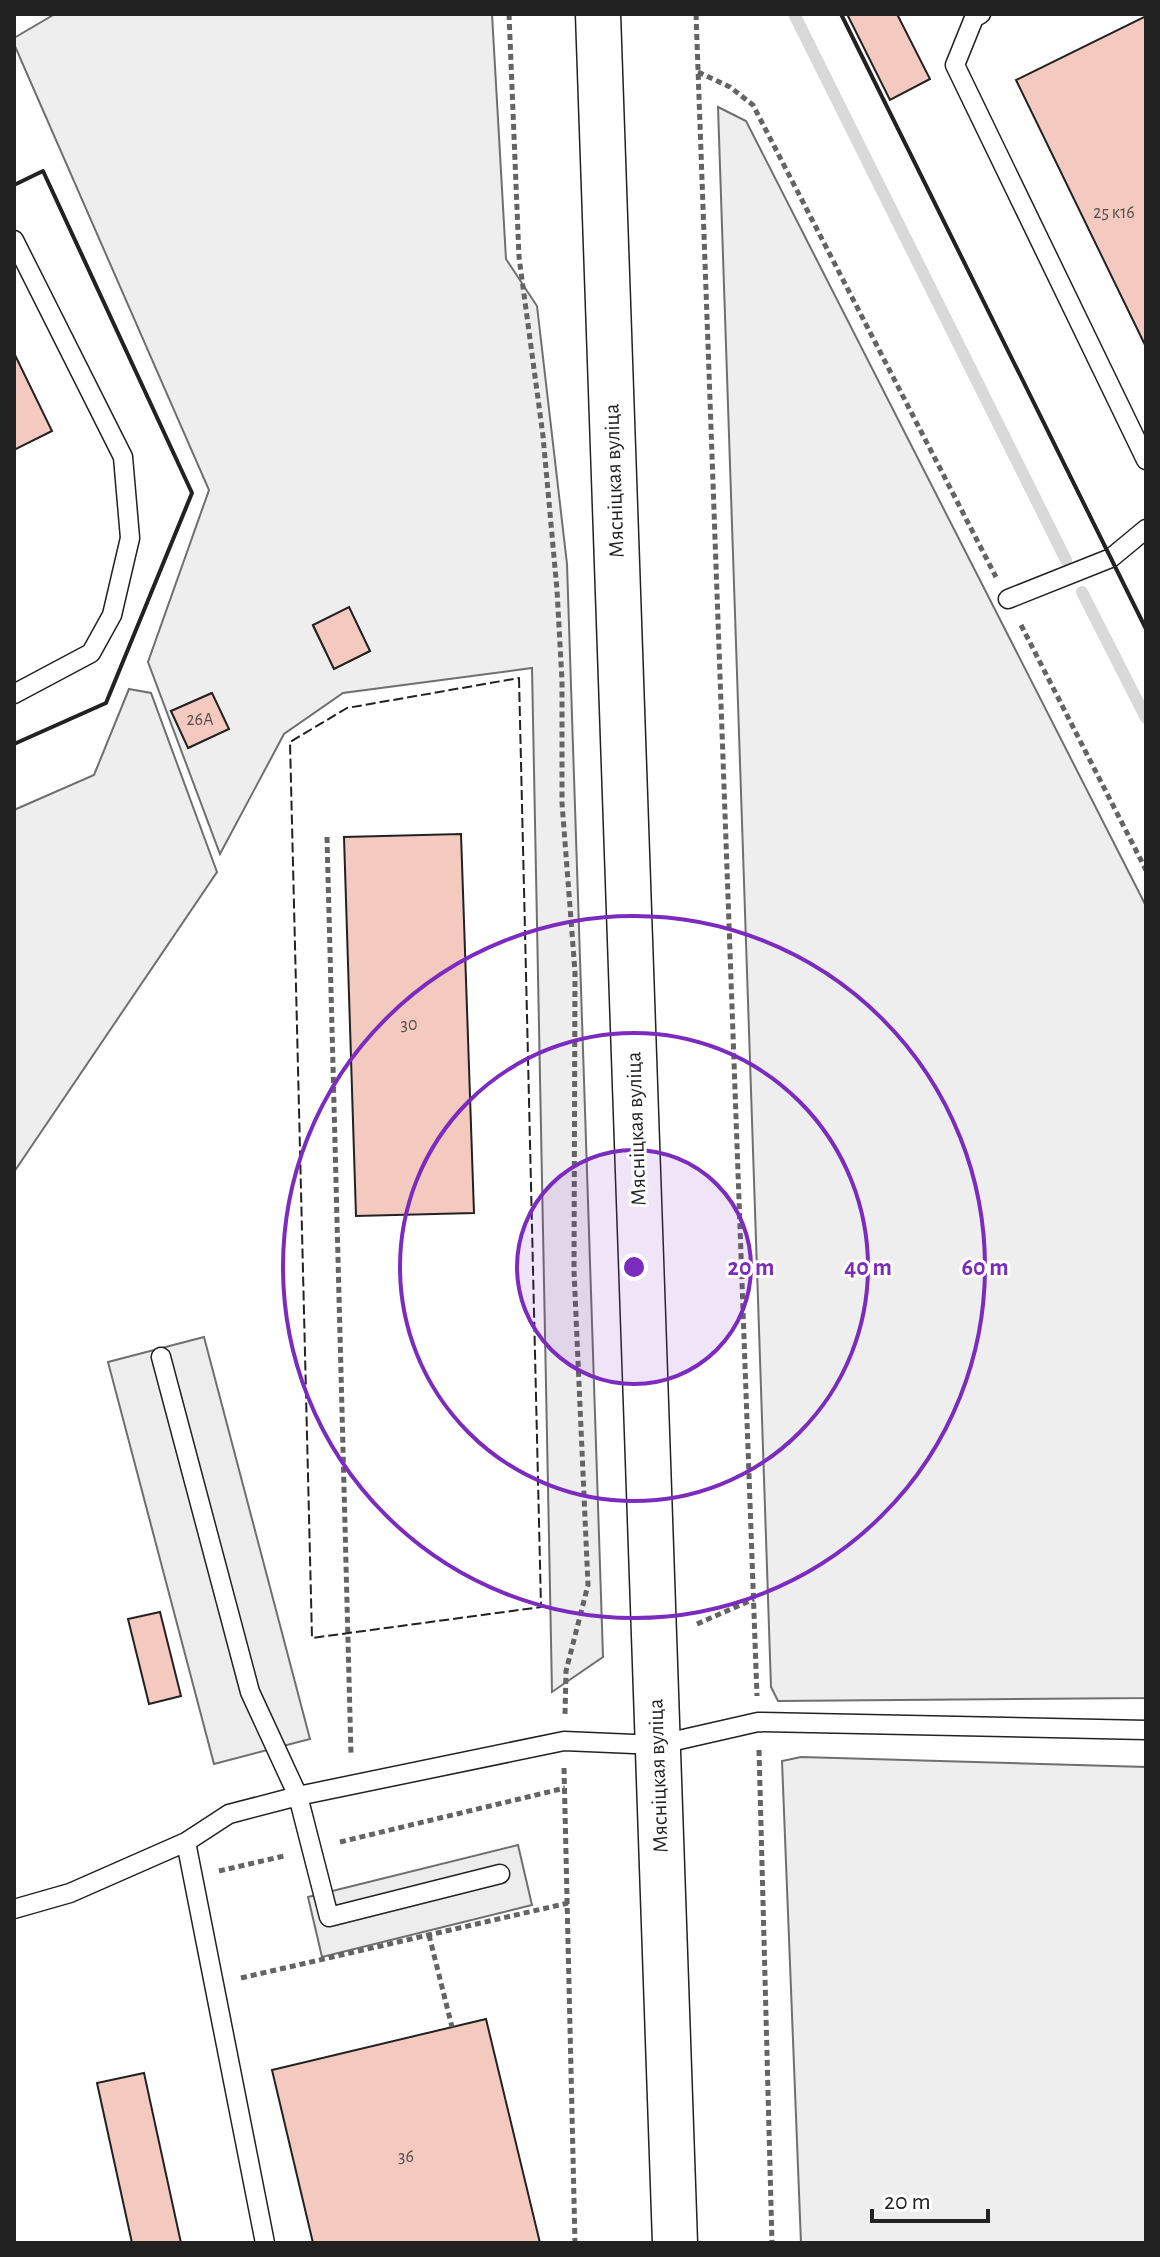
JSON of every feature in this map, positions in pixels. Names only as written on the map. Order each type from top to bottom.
[{"type":"main road","name":"Мясніцкая вуліца","points":[[598,14],[675,2243]]},
{"type":"lane","points":[[981,14],[974,18],[955,65],[1146,460]]},
{"type":"lane","points":[[14,240],[123,457],[130,538],[112,615],[91,653],[14,694]]},
{"type":"lane","points":[[1008,599],[1111,558],[1146,529]]},
{"type":"lane","points":[[161,1357],[250,1692],[298,1796],[329,1917],[500,1874]]},
{"type":"lane","points":[[14,1909],[70,1893],[186,1842],[229,1814],[298,1796],[564,1741],[657,1745],[758,1722],[1146,1730]]},
{"type":"lane","points":[[186,1842],[265,2243]]},
{"type":"path","points":[[509,14],[519,257],[525,327],[543,436],[557,590],[562,681],[562,803],[575,972],[574,1271],[588,1585],[566,1671],[564,1741],[575,2243]]},
{"type":"path","points":[[696,14],[754,1599],[772,2243]]},
{"type":"path","points":[[698,72],[730,87],[753,105],[1146,870]]},
{"type":"path","points":[[327,837],[352,1785]]},
{"type":"path","points":[[697,1624],[754,1599]]},
{"type":"path","points":[[193,1877],[565,1788]]},
{"type":"path","points":[[214,1985],[568,1903]]},
{"type":"path","points":[[429,1935],[452,2027]]},
{"type":"shaded area","points":[[55,14],[492,14],[506,259],[537,306],[567,564],[603,1657],[552,1692],[532,668],[343,693],[284,734],[220,854],[148,662],[209,490],[14,38]],"holes":[[[349,608],[370,651],[334,669],[313,626]],[[211,693],[228,729],[189,748],[171,711]]]},
{"type":"shaded area","points":[[718,107],[746,121],[1146,906],[1146,1698],[778,1701],[771,1687]]},
{"type":"shaded area","points":[[129,689],[151,693],[217,872],[14,1172],[14,810],[94,775]]},
{"type":"shaded area","points":[[204,1337],[310,1739],[214,1764],[108,1362]]},
{"type":"shaded area","points":[[801,1757],[1146,1767],[1146,2243],[801,2243],[782,1761]]},
{"type":"shaded area","points":[[518,1845],[532,1905],[322,1957],[308,1897]]},
{"type":"building","points":[[847,14],[897,14],[930,79],[890,100]]},
{"type":"building","points":[[1146,16],[1146,347],[1016,80]]},
{"type":"building","points":[[14,353],[52,431],[14,450]]},
{"type":"building","points":[[349,607],[370,651],[334,669],[313,625]]},
{"type":"building","points":[[212,693],[229,729],[188,748],[171,711]]},
{"type":"building","points":[[461,834],[474,1213],[356,1216],[344,837]]},
{"type":"building","points":[[160,1612],[181,1696],[149,1704],[128,1619]]},
{"type":"building","points":[[486,2019],[540,2243],[313,2243],[272,2070]]},
{"type":"building","points":[[144,2073],[181,2243],[132,2243],[97,2083]]},
{"type":"waterway","points":[[794,14],[1066,560]]},
{"type":"waterway","points":[[1082,592],[1146,718]]},
{"type":"fence","points":[[519,678],[541,1607],[312,1638],[290,742],[347,708],[519,678]]},
{"type":"wall","points":[[841,14],[1146,629]]},
{"type":"wall","points":[[14,185],[43,171],[192,493],[106,703],[14,744]]}]
